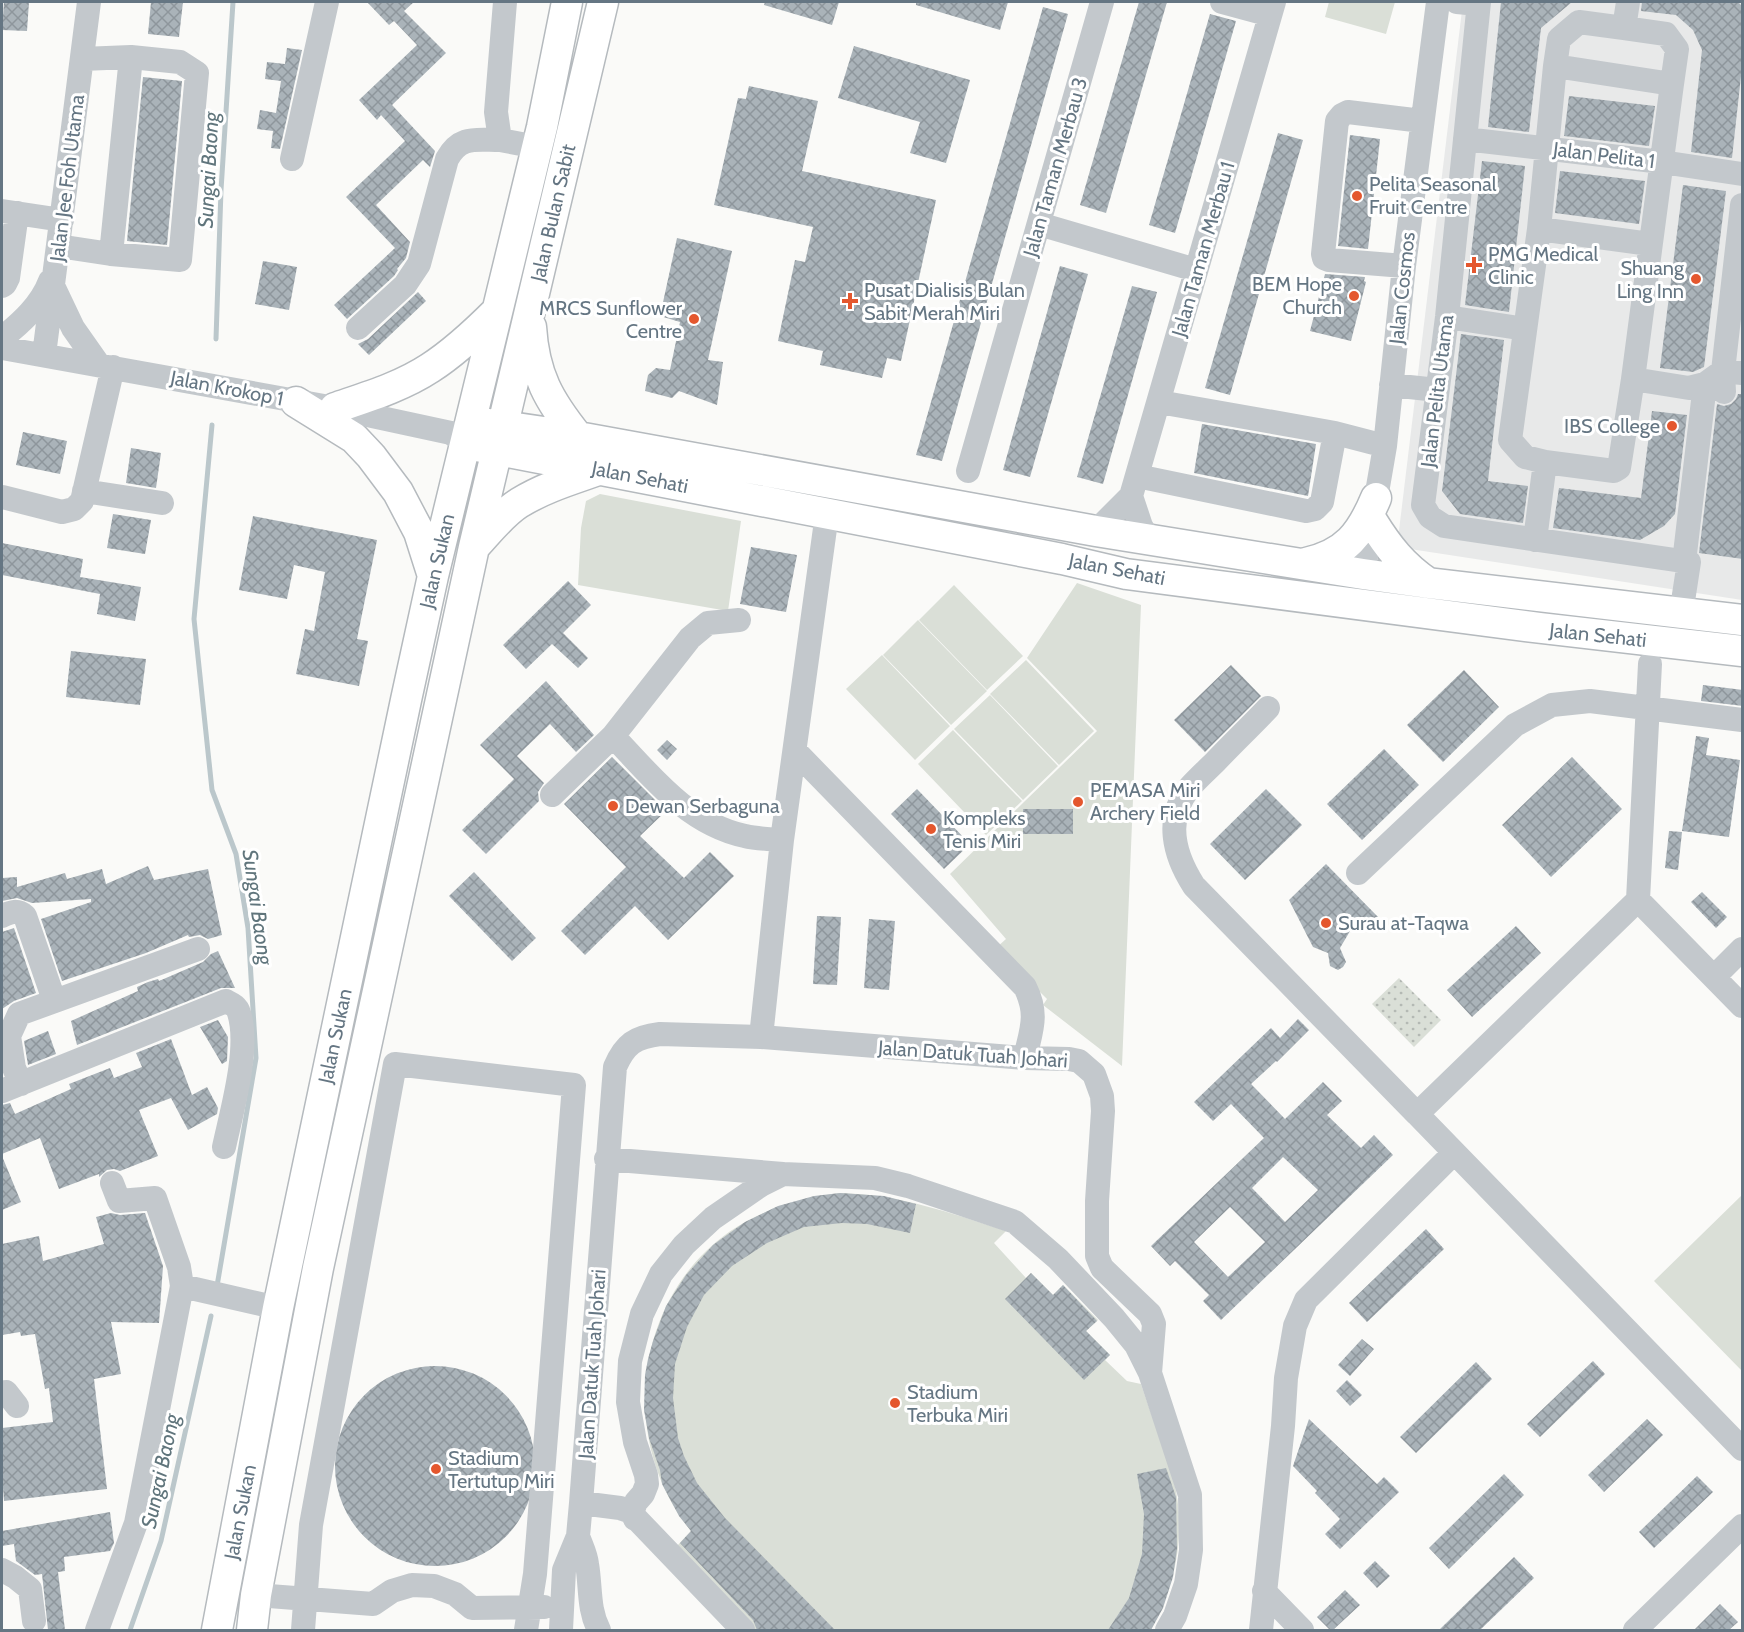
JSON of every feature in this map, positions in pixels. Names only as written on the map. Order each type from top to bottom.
[{"type":"main road","name":"Jalan Bulan Sabit","points":[[462,433],[498,310],[540,137],[567,2]]},
{"type":"main road","name":"Jalan Bulan Sabit","points":[[500,437],[603,2]]},
{"type":"main road","points":[[530,309],[532,342],[540,377],[556,409],[578,437]]},
{"type":"main road","points":[[335,408],[385,390],[428,369],[466,341],[498,310]]},
{"type":"main road","points":[[297,402],[354,438],[371,456],[398,492],[419,532],[433,576]]},
{"type":"main road","points":[[462,433],[500,437]]},
{"type":"main road","name":"Jalan Sukan","points":[[218,1630],[278,1308],[462,433]]},
{"type":"main road","name":"Jalan Sehati","points":[[500,437],[578,437],[1096,531],[1363,574],[1743,620]]},
{"type":"main road","name":"Jalan Sehati","points":[[500,437],[601,469],[1062,559],[1126,574],[1541,628],[1743,651]]},
{"type":"main road","name":"Jalan Sukan","points":[[252,1630],[262,1595],[318,1268],[474,547],[500,437]]},
{"type":"main road","points":[[474,547],[499,520],[518,504],[545,488],[601,469]]},
{"type":"main road","points":[[1303,564],[1324,559],[1344,548],[1359,533],[1374,509]]},
{"type":"main road","points":[[1374,509],[1396,556],[1410,571],[1428,583]]},
{"type":"main road","points":[[1126,574],[1136,568],[1147,567],[1318,589],[1341,585],[1363,574],[1381,589],[1398,598],[1520,614],[1541,628]]},
{"type":"street","name":"Jalan Jee Foh Utama","points":[[44,355],[89,2]]},
{"type":"street","points":[[292,159],[327,2]]},
{"type":"street","points":[[500,140],[496,112],[505,2]]},
{"type":"street","points":[[358,328],[405,285],[419,264],[444,170],[452,149],[468,140],[540,137],[557,87],[577,2]]},
{"type":"street","name":"Jalan Taman Merbau 3","points":[[968,471],[1102,2]]},
{"type":"street","points":[[1222,2],[1272,8]]},
{"type":"street","name":"Jalan Cosmos","points":[[1363,574],[1385,446],[1404,266],[1438,2]]},
{"type":"street","name":"Jalan Pelita Utama","points":[[1471,2],[1465,139],[1447,316],[1424,505],[1430,517],[1444,526],[1694,561]]},
{"type":"street","points":[[1624,28],[1628,2]]},
{"type":"street","name":"Jalan Taman Merbau 1","points":[[1134,486],[1272,8]]},
{"type":"street","points":[[1578,22],[1666,34],[1677,49],[1633,379],[1617,470],[1545,462],[1525,457],[1510,440],[1539,229],[1555,66],[1559,39],[1578,22]]},
{"type":"street","points":[[111,254],[131,57]]},
{"type":"street","points":[[56,266],[111,254],[180,260],[197,73],[180,62],[131,57],[82,59]]},
{"type":"street","points":[[1555,66],[1672,84]]},
{"type":"street","points":[[1404,266],[1324,258],[1337,121],[1348,112],[1422,121]]},
{"type":"street","name":"Jalan Pelita 1","points":[[1465,139],[1743,174]]},
{"type":"street","points":[[1681,614],[1694,561],[1738,288],[1743,205]]},
{"type":"street","points":[[2,286],[8,278],[10,212],[62,220]]},
{"type":"street","points":[[1039,224],[1196,270]]},
{"type":"street","points":[[1539,229],[1650,244]]},
{"type":"street","points":[[2,338],[23,321],[37,304],[56,266]]},
{"type":"street","points":[[2,496],[62,512],[74,509],[82,501],[106,366],[73,328],[56,266]]},
{"type":"street","points":[[1447,316],[1525,329]]},
{"type":"street","name":"Jalan Krokop 1","points":[[2,348],[462,433]]},
{"type":"street","points":[[1633,379],[1689,388],[1724,380]]},
{"type":"street","points":[[1391,385],[1437,390]]},
{"type":"street","points":[[1159,402],[1335,433],[1385,446]]},
{"type":"street","points":[[1134,486],[1306,511],[1315,509],[1322,502],[1335,433]]},
{"type":"street","points":[[1536,540],[1545,462]]},
{"type":"street","points":[[1096,531],[1134,486]]},
{"type":"street","points":[[1134,486],[1141,526],[1149,540]]},
{"type":"street","points":[[84,491],[162,503]]},
{"type":"street","points":[[761,1037],[782,840],[827,514]]},
{"type":"street","points":[[552,795],[613,736],[690,638],[708,623],[739,620]]},
{"type":"street","points":[[1417,1114],[1638,900],[1650,664]]},
{"type":"street","points":[[1358,873],[1515,725],[1552,705],[1590,701],[1743,720]]},
{"type":"street","points":[[1268,708],[1188,789],[1177,810],[1174,832],[1176,852],[1194,886],[1743,1449]]},
{"type":"street","points":[[613,736],[678,803],[706,822],[743,836],[782,840]]},
{"type":"street","points":[[795,752],[1025,987],[1032,1000],[1034,1013],[1025,1058]]},
{"type":"street","points":[[1638,900],[1743,1006]]},
{"type":"street","points":[[2,916],[15,911],[25,916],[54,1000]]},
{"type":"street","points":[[11,1087],[14,1068],[9,1036],[10,1015],[198,949]]},
{"type":"street","points":[[1714,977],[1743,950]]},
{"type":"street","points":[[11,1087],[226,1001],[235,1005],[239,1012],[243,1048],[224,1147]]},
{"type":"street","name":"Jalan Datuk Tuah Johari","points":[[560,1623],[564,1570],[578,1536],[615,1067],[621,1052],[633,1041],[645,1036],[660,1034],[761,1037],[1025,1058],[1069,1059],[1079,1061],[1094,1074],[1099,1083],[1103,1111],[1097,1212],[1097,1256],[1102,1268],[1150,1314],[1154,1324],[1150,1373],[1190,1495],[1191,1551],[1186,1584],[1167,1630]]},
{"type":"street","points":[[303,1630],[311,1525],[395,1064],[574,1085],[536,1562],[526,1630]]},
{"type":"street","points":[[571,1125],[609,1128]]},
{"type":"street","points":[[1261,1630],[1286,1378],[1295,1326],[1306,1300],[1454,1153]]},
{"type":"street","points":[[606,1159],[783,1174],[875,1178],[908,1186],[1015,1222],[1058,1259],[1114,1317],[1136,1345],[1150,1373]]},
{"type":"street","points":[[635,1519],[633,1510],[647,1484],[635,1442],[628,1402],[630,1361],[642,1314],[661,1274],[684,1245],[713,1218],[761,1185],[783,1174]]},
{"type":"street","points":[[97,1630],[136,1523],[182,1286],[155,1198],[118,1201],[112,1183]]},
{"type":"street","points":[[318,1268],[357,1271]]},
{"type":"street","points":[[182,1286],[278,1308]]},
{"type":"street","points":[[581,1503],[629,1511],[743,1630]]},
{"type":"street","points":[[1635,1630],[1743,1526]]},
{"type":"street","name":"Jalan Datuk Tuah Johari","points":[[578,1536],[587,1562],[590,1602],[599,1630]]},
{"type":"street","points":[[2,1570],[30,1589],[34,1621]]},
{"type":"street","points":[[267,1630],[262,1595],[373,1604],[392,1591],[412,1585],[434,1586],[455,1594],[471,1608],[530,1606],[560,1623]]},
{"type":"street","points":[[1264,1591],[1302,1630]]},
{"type":"shaded area","points":[[1329,2],[1395,2],[1386,34],[1325,17]]},
{"type":"shaded area","points":[[1463,2],[1742,2],[1742,600],[1397,547]]},
{"type":"shaded area","points":[[600,494],[741,521],[728,611],[578,585],[581,528],[586,501]]},
{"type":"shaded area","name":"PEMASA Miri Archery Field","points":[[1077,583],[1141,605],[1122,1066],[1043,1005],[1047,999],[996,948],[1006,939],[950,874],[1097,731],[1027,658]]},
{"type":"shaded area","points":[[954,585],[1023,656],[987,690],[919,620]]},
{"type":"shaded area","points":[[918,620],[987,691],[951,725],[883,655]]},
{"type":"shaded area","points":[[882,655],[950,726],[915,760],[846,689]]},
{"type":"shaded area","points":[[1026,660],[1094,731],[1059,765],[990,694]]},
{"type":"shaded area","points":[[990,695],[1058,766],[1023,800],[954,729]]},
{"type":"shaded area","points":[[953,730],[1022,801],[986,835],[918,764]]},
{"type":"shaded area","points":[[1399,978],[1441,1020],[1414,1047],[1372,1004]]},
{"type":"shaded area","name":"Stadium Terbuka Miri","points":[[840,1193],[904,1201],[945,1211],[1006,1231],[994,1243],[1026,1278],[1031,1273],[1053,1295],[1063,1285],[1098,1320],[1086,1331],[1110,1355],[1105,1360],[1127,1381],[1141,1384],[1170,1467],[1179,1509],[1178,1551],[1174,1571],[1160,1611],[1150,1630],[756,1630],[676,1547],[691,1531],[668,1495],[653,1456],[646,1415],[647,1373],[656,1333],[672,1295],[697,1261],[729,1232],[742,1224],[782,1206]]},
{"type":"shaded area","points":[[1742,1195],[1742,1371],[1654,1281]]},
{"type":"building","points":[[4,2],[29,2],[27,31],[2,30]]},
{"type":"building","points":[[151,2],[183,2],[179,37],[148,34]]},
{"type":"building","points":[[367,2],[414,2],[404,11],[446,53],[392,105],[435,151],[430,167],[423,160],[376,205],[410,242],[406,258],[394,276],[347,319],[334,305],[395,248],[346,197],[405,141],[381,115],[377,120],[359,100],[417,45],[394,21],[389,25]]},
{"type":"building","points":[[765,2],[839,2],[832,25],[764,5]]},
{"type":"building","points":[[916,2],[1008,2],[1000,30],[916,5]]},
{"type":"building","points":[[1139,2],[1167,2],[1106,213],[1080,205]]},
{"type":"building","points":[[1501,2],[1572,2],[1541,28],[1529,132],[1488,127]]},
{"type":"building","points":[[1642,2],[1738,2],[1743,7],[1743,58],[1732,158],[1691,152],[1702,50],[1693,30],[1676,15],[1641,11]]},
{"type":"building","points":[[1043,7],[1068,14],[942,461],[916,455]]},
{"type":"building","points":[[1210,14],[1236,21],[1175,233],[1149,225]]},
{"type":"building","points":[[854,46],[970,80],[946,163],[910,153],[920,122],[838,98]]},
{"type":"building","points":[[287,48],[302,50],[280,149],[271,148],[273,131],[257,129],[260,110],[276,113],[281,81],[265,79],[267,62],[285,64]]},
{"type":"building","points":[[143,77],[182,81],[167,245],[127,241]]},
{"type":"building","name":"Pusat Dialisis Bulan Sabit Merah Miri","points":[[749,86],[818,101],[802,171],[936,200],[901,361],[887,358],[882,378],[820,365],[823,351],[778,341],[795,260],[805,262],[813,227],[714,205],[738,98],[746,99]]},
{"type":"building","points":[[1569,96],[1655,106],[1649,146],[1564,136]]},
{"type":"building","points":[[1278,133],[1303,140],[1230,395],[1205,388]]},
{"type":"building","name":"Pelita Seasonal Fruit Centre","points":[[1350,135],[1380,139],[1368,249],[1338,246]]},
{"type":"building","points":[[1482,161],[1525,166],[1509,312],[1465,305]]},
{"type":"building","points":[[1560,171],[1645,181],[1639,224],[1555,213]]},
{"type":"building","points":[[1683,185],[1726,191],[1704,367],[1693,372],[1660,368]]},
{"type":"building","name":"MRCS Sunflower Centre","points":[[677,238],[732,251],[708,360],[723,362],[717,405],[679,391],[672,398],[645,391],[648,375],[656,368],[670,370],[680,322],[660,316]]},
{"type":"building","points":[[263,261],[297,267],[289,310],[255,304]]},
{"type":"building","points":[[1060,266],[1088,274],[1030,477],[1003,470]]},
{"type":"building","points":[[1325,274],[1365,277],[1366,282],[1351,341],[1310,331]]},
{"type":"building","points":[[1132,286],[1157,292],[1103,484],[1077,477]]},
{"type":"building","points":[[418,292],[426,301],[369,355],[358,344],[368,339]]},
{"type":"building","points":[[1461,334],[1504,340],[1488,481],[1528,486],[1523,523],[1460,514],[1442,491]]},
{"type":"building","points":[[1738,394],[1743,394],[1743,559],[1699,553],[1717,404],[1724,406],[1731,404]]},
{"type":"building","points":[[1652,411],[1687,415],[1675,514],[1664,526],[1640,540],[1553,528],[1559,488],[1641,498]]},
{"type":"building","points":[[1202,424],[1316,444],[1308,496],[1194,473]]},
{"type":"building","points":[[23,432],[67,441],[60,474],[16,465]]},
{"type":"building","points":[[131,448],[161,453],[156,488],[126,483]]},
{"type":"building","points":[[113,514],[151,520],[145,554],[107,548]]},
{"type":"building","points":[[253,516],[377,540],[357,639],[368,641],[359,686],[296,674],[305,629],[314,631],[325,572],[294,565],[287,599],[239,590]]},
{"type":"building","points":[[2,543],[83,559],[80,577],[141,587],[135,621],[97,614],[100,594],[2,575]]},
{"type":"building","points":[[751,547],[797,555],[786,612],[740,604]]},
{"type":"building","points":[[568,581],[591,605],[563,633],[588,658],[578,668],[552,644],[526,669],[503,645]]},
{"type":"building","points":[[71,651],[146,659],[140,705],[66,697]]},
{"type":"building","points":[[1231,665],[1261,696],[1205,752],[1174,720]]},
{"type":"building","points":[[1464,670],[1499,707],[1443,762],[1407,725]]},
{"type":"building","points":[[546,681],[594,735],[576,752],[550,724],[517,756],[544,783],[538,792],[539,801],[486,854],[462,830],[514,779],[480,745]]},
{"type":"building","points":[[1703,685],[1743,690],[1743,706],[1701,701]]},
{"type":"building","points":[[1696,736],[1709,738],[1706,755],[1740,760],[1729,837],[1682,831]]},
{"type":"building","points":[[667,740],[677,749],[667,760],[657,750]]},
{"type":"building","points":[[1384,749],[1419,785],[1362,840],[1327,804]]},
{"type":"building","points":[[612,757],[666,811],[640,836],[684,878],[710,852],[734,876],[668,940],[635,906],[585,955],[561,931],[626,867],[564,804]]},
{"type":"building","points":[[1572,757],[1622,809],[1551,877],[1502,825]]},
{"type":"building","name":"Kompleks Tenis Miri","points":[[917,789],[970,844],[944,869],[891,814]]},
{"type":"building","points":[[1266,789],[1302,825],[1245,880],[1210,844]]},
{"type":"building","points":[[1023,809],[1073,809],[1073,834],[1023,834]]},
{"type":"building","points":[[1669,831],[1682,832],[1678,870],[1665,868]]},
{"type":"building","points":[[1326,864],[1379,918],[1365,931],[1356,921],[1340,948],[1346,962],[1338,970],[1330,966],[1328,953],[1313,947],[1289,900]]},
{"type":"building","points":[[148,866],[154,880],[208,869],[222,935],[208,939],[200,935],[189,937],[188,935],[146,953],[62,981],[41,919],[91,902],[91,899],[32,903],[17,898],[2,901],[2,878],[17,877],[17,887],[65,873],[67,879],[102,869],[106,884]]},
{"type":"building","points":[[474,872],[536,938],[512,961],[449,896]]},
{"type":"building","points":[[1702,892],[1727,917],[1716,928],[1691,902]]},
{"type":"building","points":[[817,916],[841,917],[837,985],[813,984]]},
{"type":"building","points":[[869,919],[895,921],[889,990],[864,988]]},
{"type":"building","points":[[1516,926],[1541,953],[1472,1017],[1447,990]]},
{"type":"building","points":[[14,928],[36,993],[14,1001],[2,1009],[2,932]]},
{"type":"building","points":[[218,951],[235,988],[221,988],[77,1045],[71,1021],[138,991],[137,987],[148,982],[158,979],[159,981],[203,962]]},
{"type":"building","points":[[1298,1019],[1309,1030],[1251,1084],[1285,1119],[1323,1082],[1342,1101],[1327,1115],[1361,1148],[1374,1135],[1393,1155],[1221,1320],[1203,1301],[1209,1295],[1175,1261],[1170,1266],[1151,1246],[1264,1138],[1231,1104],[1213,1121],[1194,1102],[1271,1028],[1280,1038]],"holes":[[[1283,1157],[1318,1190],[1285,1222],[1252,1188]],[[1230,1207],[1265,1242],[1228,1277],[1194,1242]]]},
{"type":"building","points":[[218,1020],[228,1037],[227,1061],[222,1064],[200,1027]]},
{"type":"building","points":[[48,1031],[56,1054],[28,1065],[24,1041]]},
{"type":"building","points":[[171,1039],[192,1095],[207,1087],[218,1108],[217,1114],[188,1130],[171,1098],[139,1110],[158,1156],[120,1171],[107,1170],[99,1177],[99,1174],[59,1189],[40,1138],[2,1154],[2,1105],[10,1103],[15,1114],[71,1089],[69,1084],[110,1068],[114,1078],[142,1067],[136,1053]]},
{"type":"building","points":[[2,1156],[21,1202],[2,1210]]},
{"type":"building","points":[[840,1193],[884,1196],[916,1204],[910,1233],[867,1224],[842,1223],[804,1227],[767,1243],[732,1266],[704,1295],[687,1327],[675,1364],[673,1398],[678,1438],[697,1483],[725,1518],[835,1630],[757,1630],[753,1620],[680,1543],[691,1531],[679,1516],[662,1484],[660,1470],[649,1438],[644,1410],[648,1359],[666,1306],[686,1275],[713,1245],[745,1222],[778,1206],[814,1196]]},
{"type":"building","points":[[111,1213],[120,1215],[145,1213],[163,1266],[159,1323],[111,1322],[121,1374],[94,1379],[107,1489],[4,1501],[2,1428],[53,1422],[49,1388],[45,1389],[35,1334],[21,1336],[20,1332],[2,1335],[2,1244],[39,1236],[43,1261],[104,1244],[96,1217]]},
{"type":"building","points":[[1426,1229],[1444,1249],[1367,1322],[1349,1303]]},
{"type":"building","points":[[1031,1273],[1053,1295],[1063,1285],[1097,1321],[1086,1331],[1110,1355],[1084,1380],[1005,1299]]},
{"type":"building","points":[[1362,1339],[1374,1349],[1350,1376],[1338,1365]]},
{"type":"building","points":[[1593,1361],[1605,1374],[1540,1437],[1527,1424]]},
{"type":"building","points":[[1476,1362],[1492,1379],[1416,1453],[1400,1437]]},
{"type":"building","name":"Stadium Tertutup Miri","points":[[435,1366],[464,1370],[482,1378],[506,1395],[523,1419],[531,1437],[535,1466],[531,1495],[523,1513],[506,1537],[482,1554],[464,1562],[435,1566],[406,1562],[388,1554],[364,1537],[347,1513],[339,1495],[335,1466],[339,1437],[347,1419],[364,1395],[388,1378],[406,1370]]},
{"type":"building","points":[[1347,1380],[1362,1395],[1350,1406],[1336,1391]]},
{"type":"building","points":[[1309,1419],[1377,1484],[1384,1477],[1399,1492],[1340,1549],[1325,1534],[1340,1519],[1293,1466]]},
{"type":"building","points":[[1647,1419],[1663,1435],[1604,1492],[1588,1475]]},
{"type":"building","points":[[1166,1468],[1176,1497],[1177,1549],[1173,1577],[1163,1608],[1151,1630],[1108,1630],[1129,1598],[1142,1554],[1144,1514],[1137,1474]]},
{"type":"building","points":[[1504,1474],[1524,1495],[1449,1569],[1429,1548]]},
{"type":"building","points":[[1697,1476],[1713,1492],[1654,1548],[1639,1532]]},
{"type":"building","points":[[110,1512],[114,1543],[110,1551],[64,1557],[65,1571],[58,1572],[65,1630],[48,1630],[42,1574],[35,1575],[16,1561],[14,1544],[2,1546],[2,1531]]},
{"type":"building","points":[[1514,1557],[1534,1578],[1480,1630],[1439,1630]]},
{"type":"building","points":[[1375,1561],[1390,1576],[1377,1588],[1363,1573]]},
{"type":"building","points":[[1345,1590],[1360,1605],[1333,1630],[1330,1630],[1317,1617]]},
{"type":"building","points":[[1720,1604],[1738,1622],[1729,1630],[1694,1630]]},
{"type":"waterway","name":"Sungai Baong","points":[[216,339],[221,190],[233,2]]},
{"type":"waterway","name":"Sungai Baong","points":[[212,425],[194,619],[212,790],[236,854],[248,928],[256,1058],[217,1286]]},
{"type":"waterway","name":"Sungai Baong","points":[[130,1630],[161,1541],[211,1316]]},
{"type":"place","name":"Pelita Seasonal Fruit Centre","points":[[1357,196]]},
{"type":"place","name":"PMG Medical Clinic","points":[[1474,265]]},
{"type":"place","name":"Shuang Ling Inn","points":[[1696,279]]},
{"type":"place","name":"BEM Hope Church","points":[[1354,296]]},
{"type":"place","name":"Pusat Dialisis Bulan Sabit Merah Miri","points":[[850,301]]},
{"type":"place","name":"MRCS Sunflower Centre","points":[[694,319]]},
{"type":"place","name":"IBS College","points":[[1672,426]]},
{"type":"place","name":"PEMASA Miri Archery Field","points":[[1078,802]]},
{"type":"place","name":"Dewan Serbaguna","points":[[613,806]]},
{"type":"place","name":"Kompleks Tenis Miri","points":[[931,829]]},
{"type":"place","name":"Surau at-Taqwa","points":[[1326,923]]},
{"type":"place","name":"Stadium Terbuka Miri","points":[[895,1403]]},
{"type":"place","name":"Stadium Tertutup Miri","points":[[436,1469]]}]
